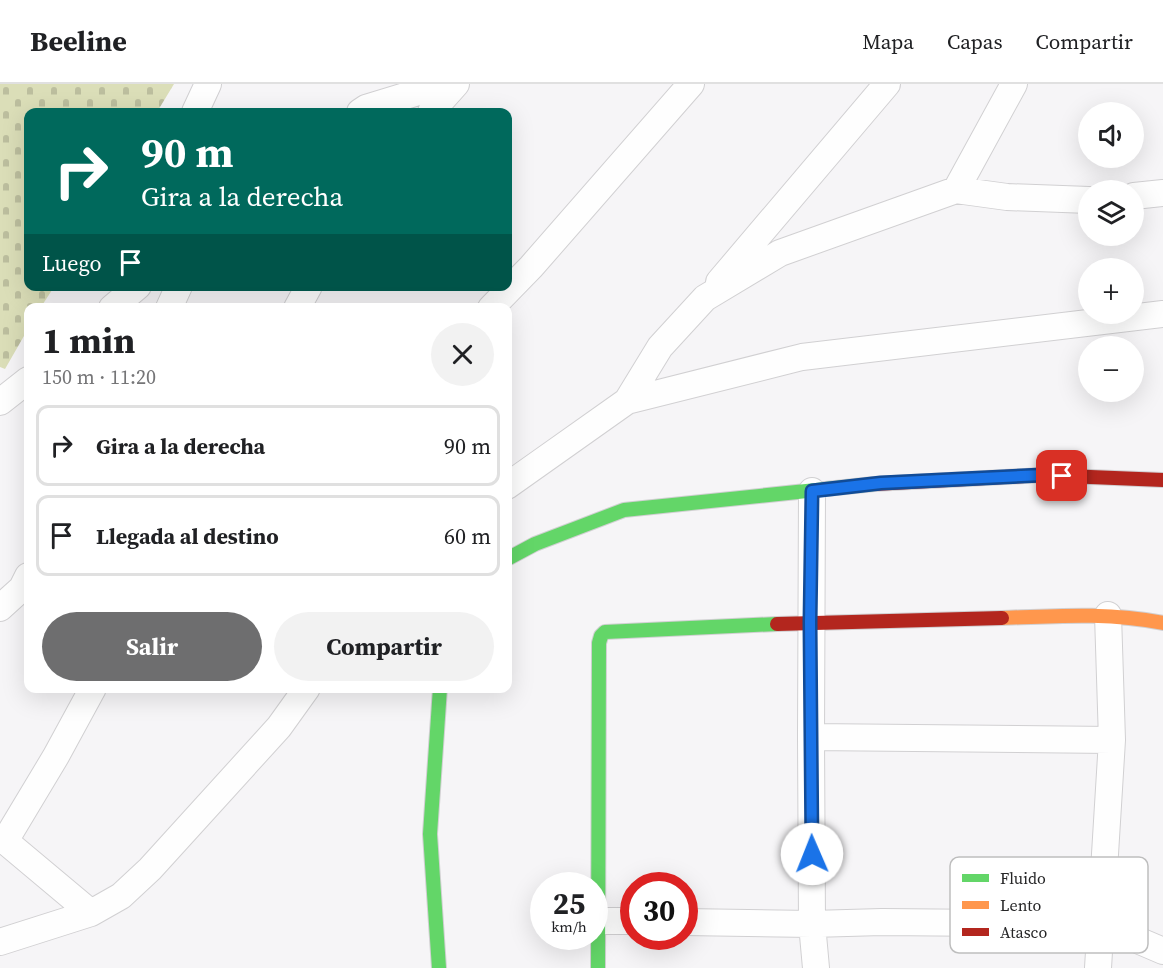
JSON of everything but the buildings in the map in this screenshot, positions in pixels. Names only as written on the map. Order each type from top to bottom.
[{"type":"main road","points":[[512,556],[535,544],[624,510],[881,483],[1042,475],[1163,480]]},
{"type":"main road","points":[[600,872],[599,643],[605,632],[810,623],[1108,615],[1163,622]]},
{"type":"main road","points":[[439,968],[430,834],[440,693]]},
{"type":"main road","points":[[598,968],[599,950]]},
{"type":"street","points":[[197,108],[207,84]]},
{"type":"street","points":[[366,108],[444,84]]},
{"type":"street","points":[[435,108],[456,84]]},
{"type":"street","points":[[512,286],[691,84]]},
{"type":"street","points":[[627,401],[660,347],[705,298],[887,84]]},
{"type":"street","points":[[956,190],[1014,84]]},
{"type":"street","points":[[705,298],[780,253],[956,190],[1007,197],[1078,200]]},
{"type":"street","points":[[1144,195],[1163,193]]},
{"type":"street","points":[[117,303],[132,291]]},
{"type":"street","points":[[496,303],[508,291]]},
{"type":"street","points":[[512,482],[627,401],[802,357],[1163,315]]},
{"type":"street","points":[[0,402],[24,383]]},
{"type":"street","points":[[812,491],[810,623],[812,924],[816,968]]},
{"type":"street","points":[[0,608],[24,584]]},
{"type":"street","points":[[1104,857],[1112,740],[1108,615]]},
{"type":"street","points":[[90,693],[56,756],[2,841],[91,913]]},
{"type":"street","points":[[0,942],[91,913],[121,896],[150,869],[279,727],[303,693]]},
{"type":"street","points":[[811,737],[1112,740]]},
{"type":"street","points":[[698,922],[950,923]]},
{"type":"street","points":[[1148,945],[1163,951]]},
{"type":"street","points":[[1098,968],[1099,953]]},
{"type":"green space","points":[[0,84],[174,84],[159,108],[24,108],[24,291],[51,291],[44,303],[24,303],[24,336],[5,369],[0,367]]},
{"type":"traffic: fast","points":[[512,556],[535,544],[624,510],[874,484]]},
{"type":"traffic: fast","points":[[598,968],[599,643],[601,636],[605,632],[777,624]]},
{"type":"traffic: fast","points":[[439,968],[430,834],[440,693]]},
{"type":"traffic: slow","points":[[1002,618],[1103,616],[1163,623]]},
{"type":"traffic: jam","points":[[874,484],[1042,475],[1163,480]]},
{"type":"traffic: jam","points":[[777,624],[1002,618]]},
{"type":"route","points":[[812,854],[810,623],[812,491],[881,483],[1062,476]]}]
